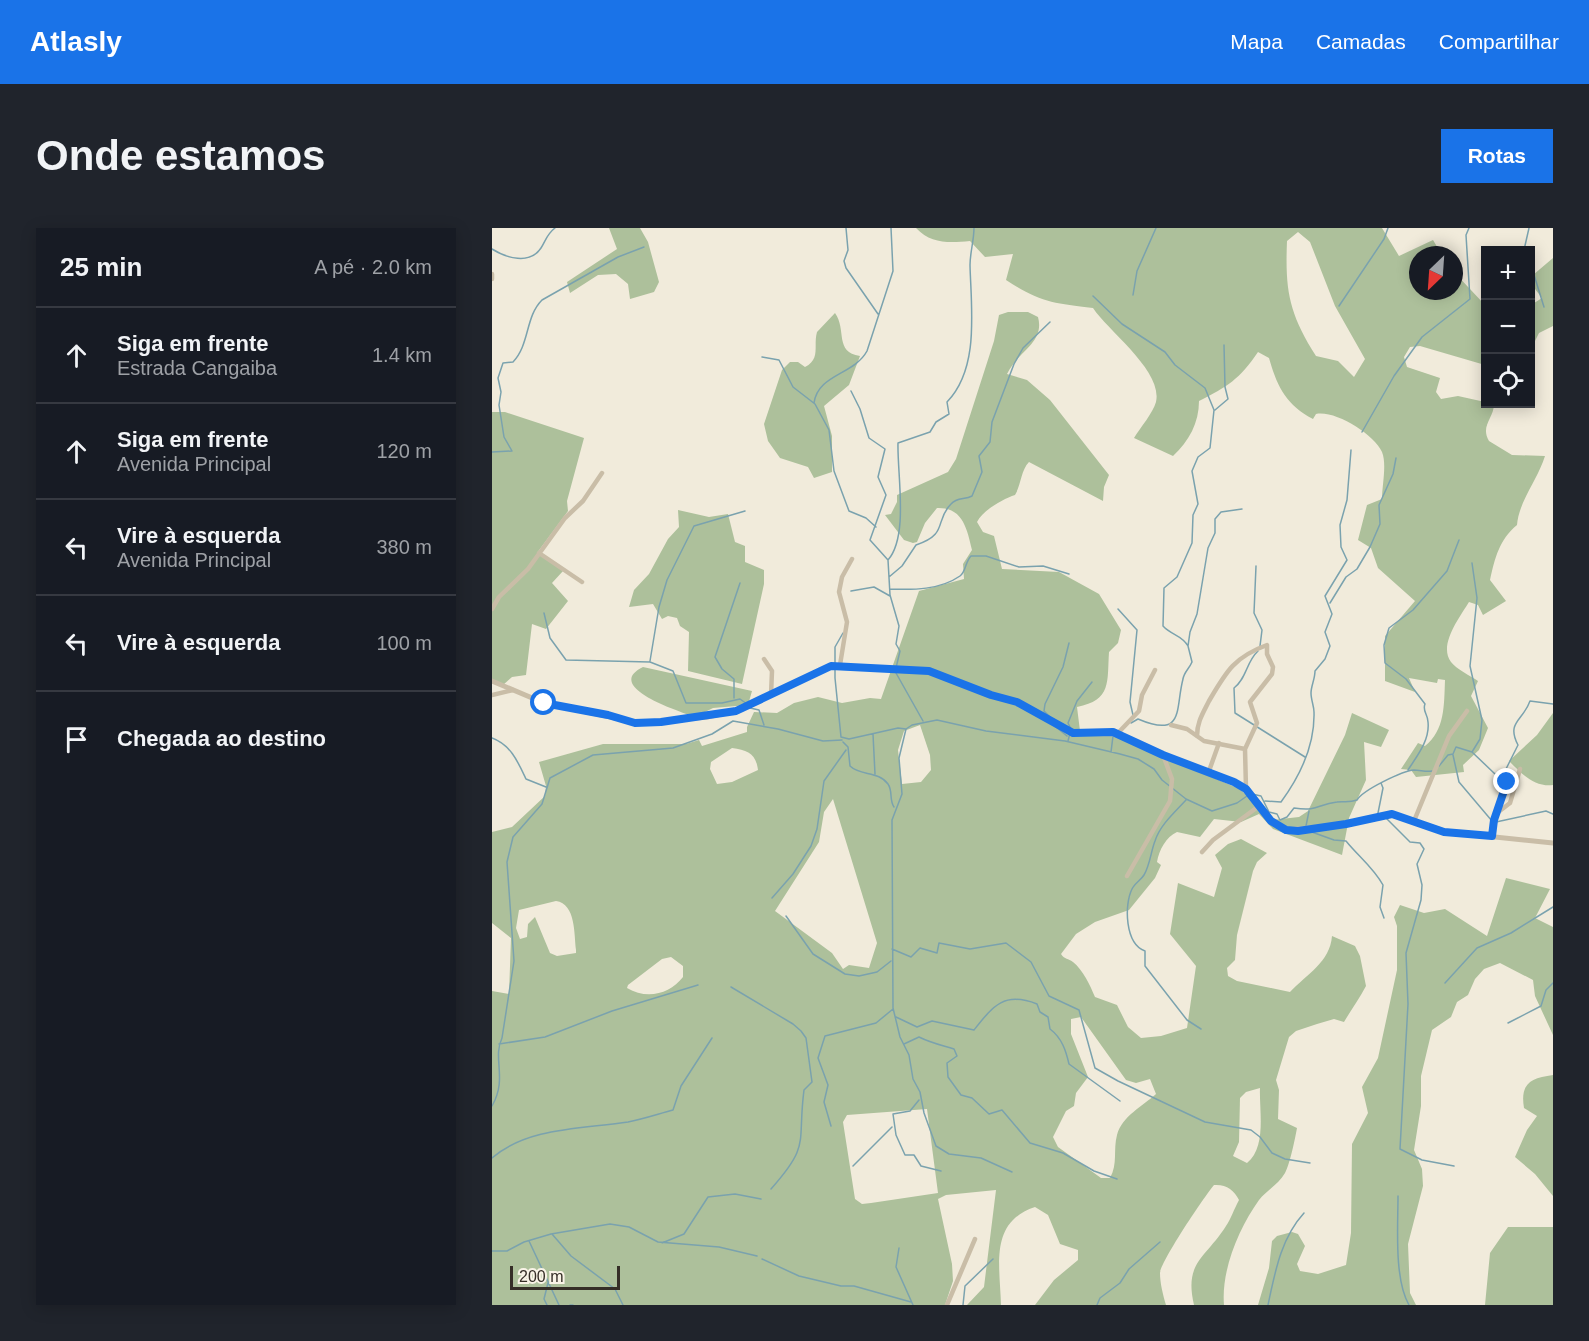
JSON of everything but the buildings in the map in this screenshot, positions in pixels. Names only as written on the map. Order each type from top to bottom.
[{"type":"street","points":[[492,274],[492,279]]},
{"type":"street","points":[[492,609],[499,597],[518,580],[565,518],[583,501],[602,473]]},
{"type":"street","points":[[539,553],[582,582]]},
{"type":"street","points":[[840,665],[847,622],[839,591],[842,578],[852,559]]},
{"type":"street","points":[[1197,736],[1199,721],[1226,671],[1253,651],[1267,645],[1273,670],[1267,682],[1250,702],[1257,723],[1245,749],[1246,789]]},
{"type":"street","points":[[764,659],[772,671],[771,696]]},
{"type":"street","points":[[492,681],[559,708],[602,714],[639,723],[724,714],[771,696],[823,669],[840,665],[936,672],[991,695],[1017,702],[1073,733],[1117,734],[1163,755],[1209,771],[1246,789],[1273,824],[1290,830],[1346,824],[1385,814],[1398,814],[1444,832],[1553,843]]},
{"type":"street","points":[[1117,734],[1139,711],[1142,695],[1155,670]]},
{"type":"street","points":[[492,694],[513,690]]},
{"type":"street","points":[[1414,821],[1449,736],[1467,711]]},
{"type":"street","points":[[1171,725],[1187,729],[1203,740],[1245,749]]},
{"type":"street","points":[[1209,771],[1219,743]]},
{"type":"street","points":[[1127,876],[1170,801],[1172,779],[1163,755]]},
{"type":"street","points":[[1497,813],[1510,803],[1520,769]]},
{"type":"street","points":[[1492,836],[1507,782]]},
{"type":"street","points":[[1202,852],[1220,834],[1259,806]]},
{"type":"street","points":[[947,1305],[975,1239]]},
{"type":"green space","points":[[609,228],[640,228],[648,242],[659,282],[654,292],[630,299],[628,284],[616,274],[598,275],[570,293],[567,282],[617,249]]},
{"type":"green space","points":[[916,228],[1382,228],[1399,256],[1409,251],[1409,300],[1463,300],[1463,282],[1481,301],[1481,364],[1420,346],[1410,347],[1404,357],[1407,367],[1440,378],[1436,392],[1441,399],[1458,396],[1481,401],[1481,408],[1493,408],[1486,431],[1489,441],[1512,455],[1545,456],[1521,508],[1517,525],[1502,543],[1494,564],[1490,580],[1506,601],[1483,615],[1478,605],[1469,602],[1449,640],[1448,655],[1453,665],[1478,681],[1471,696],[1488,728],[1479,750],[1463,765],[1464,772],[1416,777],[1411,770],[1401,769],[1418,743],[1425,746],[1432,740],[1440,725],[1445,680],[1438,679],[1437,683],[1409,678],[1415,692],[1385,681],[1385,636],[1415,601],[1378,568],[1371,548],[1358,540],[1367,505],[1382,499],[1383,457],[1378,445],[1371,438],[1353,425],[1333,416],[1316,414],[1313,419],[1296,408],[1279,386],[1269,358],[1258,352],[1232,381],[1199,401],[1199,409],[1192,431],[1173,456],[1134,438],[1156,402],[1156,390],[1143,365],[1093,308],[1038,298],[1006,280],[1013,254],[985,257],[970,241],[941,241],[928,237]],"holes":[[[1298,232],[1310,242],[1335,306],[1365,359],[1354,377],[1338,361],[1316,356],[1294,314],[1288,288],[1287,241]]]},
{"type":"green space","points":[[1433,240],[1437,246],[1420,246]]},
{"type":"green space","points":[[1553,258],[1553,326],[1539,333],[1535,341],[1535,302],[1542,298],[1535,289],[1535,273]]},
{"type":"green space","points":[[1008,312],[1028,312],[1038,317],[1038,334],[1007,374],[1027,380],[1050,400],[1109,475],[1104,487],[1103,501],[1029,462],[1024,469],[1015,495],[984,513],[977,522],[983,532],[994,536],[1002,569],[1059,572],[1099,594],[1121,630],[1118,643],[1109,652],[1107,681],[1102,694],[1096,700],[1077,707],[1080,731],[1109,734],[1240,789],[1272,820],[1299,817],[1308,811],[1345,735],[1352,713],[1389,730],[1381,747],[1364,742],[1366,780],[1349,818],[1342,855],[1273,829],[1259,814],[1241,822],[1214,819],[1200,837],[1177,832],[1166,841],[1159,853],[1157,862],[1161,865],[1155,878],[1129,910],[1095,922],[1076,934],[1061,954],[1080,969],[1095,997],[1117,1005],[1128,1027],[1141,1038],[1161,1036],[1187,1028],[1196,966],[1170,934],[1178,883],[1214,897],[1222,868],[1215,855],[1228,844],[1241,839],[1267,853],[1257,862],[1253,871],[1237,935],[1235,960],[1227,968],[1228,976],[1237,981],[1290,992],[1317,967],[1327,953],[1332,936],[1355,946],[1360,956],[1366,986],[1344,1022],[1334,1019],[1296,1031],[1289,1037],[1276,1080],[1279,1090],[1278,1119],[1297,1128],[1289,1164],[1280,1180],[1259,1200],[1238,1236],[1225,1278],[1224,1305],[1194,1305],[1192,1291],[1192,1279],[1198,1262],[1226,1226],[1239,1200],[1229,1188],[1214,1185],[1162,1266],[1160,1273],[1166,1305],[1035,1305],[1054,1280],[1078,1260],[1078,1250],[1060,1244],[1048,1215],[1035,1207],[1020,1214],[1010,1223],[1004,1234],[999,1261],[1001,1305],[967,1305],[984,1287],[996,1190],[946,1195],[938,1199],[952,1264],[953,1281],[945,1305],[492,1305],[492,991],[509,994],[511,938],[492,923],[492,832],[512,827],[545,796],[546,786],[539,762],[603,744],[686,744],[699,740],[702,746],[747,732],[754,712],[777,713],[794,703],[818,697],[842,703],[870,698],[881,699],[919,591],[964,579],[963,564],[972,550],[966,527],[953,511],[937,508],[925,523],[917,542],[913,543],[904,540],[885,515],[891,514],[897,502],[897,495],[948,472],[956,459],[994,341],[999,315]],"holes":[[[920,725],[930,755],[931,770],[921,782],[902,784],[898,750],[904,731]],[[732,748],[750,754],[758,770],[732,782],[717,784],[710,769],[711,762]],[[833,799],[877,943],[869,968],[849,965],[843,969],[832,953],[775,911],[819,842],[824,812]],[[556,901],[563,903],[573,921],[576,953],[557,956],[550,953],[535,917],[528,924],[527,937],[520,939],[516,928],[519,910]],[[671,957],[683,966],[683,977],[672,988],[665,991],[642,994],[627,988],[662,959]],[[1081,1017],[1126,1080],[1136,1083],[1150,1079],[1156,1094],[1123,1122],[1117,1135],[1114,1167],[1110,1178],[1101,1178],[1058,1147],[1053,1137],[1066,1111],[1074,1106],[1076,1093],[1088,1077],[1071,1034],[1071,1019]],[[1260,1088],[1260,1138],[1253,1156],[1247,1163],[1233,1156],[1239,1142],[1240,1098],[1246,1092]],[[927,1109],[938,1193],[862,1204],[855,1199],[843,1122],[847,1115]]]},
{"type":"green space","points":[[835,313],[844,345],[852,354],[860,356],[849,385],[824,406],[832,436],[832,472],[814,478],[808,467],[780,458],[768,441],[764,424],[782,370],[790,362],[798,362],[805,367],[810,364],[815,356],[817,332]]},
{"type":"green space","points":[[492,412],[505,412],[584,438],[567,501],[568,511],[537,553],[563,571],[552,583],[568,601],[546,629],[532,624],[526,675],[512,677],[503,685],[492,680]]},
{"type":"green space","points":[[678,510],[709,517],[728,514],[735,542],[745,546],[745,562],[764,570],[764,584],[742,684],[688,671],[689,632],[680,626],[677,618],[668,616],[662,619],[653,604],[629,607],[634,590],[649,574],[668,539],[679,527]]},
{"type":"green space","points":[[643,667],[752,691],[748,705],[713,708],[695,717],[648,698],[638,690],[632,683],[633,675]]},
{"type":"green space","points":[[1553,713],[1553,785],[1546,785],[1529,779],[1509,761],[1537,735]]},
{"type":"green space","points":[[1506,878],[1550,889],[1535,918],[1553,927],[1553,1035],[1535,996],[1533,980],[1500,963],[1484,969],[1475,979],[1468,995],[1457,1002],[1451,1017],[1432,1030],[1421,1076],[1421,1106],[1414,1150],[1422,1169],[1423,1186],[1408,1244],[1410,1293],[1416,1305],[1258,1305],[1269,1268],[1272,1241],[1277,1236],[1292,1232],[1298,1234],[1305,1246],[1297,1264],[1300,1271],[1318,1274],[1346,1265],[1351,1233],[1352,1144],[1368,1113],[1362,1087],[1378,1058],[1397,970],[1397,926],[1394,917],[1400,905],[1424,913],[1445,909],[1487,936]]},
{"type":"green space","points":[[1553,1075],[1553,1196],[1535,1174],[1515,1157],[1527,1130],[1537,1116],[1524,1108],[1525,1088],[1533,1080]]},
{"type":"green space","points":[[1508,1227],[1553,1227],[1553,1305],[1485,1305],[1490,1253]]},
{"type":"waterway","points":[[492,249],[511,257],[531,257],[541,248],[555,228]]},
{"type":"waterway","points":[[846,228],[848,250],[844,261],[846,268],[878,314]]},
{"type":"waterway","points":[[814,403],[822,386],[854,365],[867,351],[893,271],[891,228]]},
{"type":"waterway","points":[[888,560],[894,549],[900,521],[898,443],[930,432],[936,422],[949,414],[947,402],[958,388],[965,372],[971,337],[970,265],[974,228]]},
{"type":"waterway","points":[[1133,295],[1137,271],[1156,228]]},
{"type":"waterway","points":[[1339,306],[1384,239],[1388,228]]},
{"type":"waterway","points":[[1362,432],[1394,376],[1422,337],[1470,299],[1466,235],[1469,228]]},
{"type":"waterway","points":[[1525,246],[1529,228]]},
{"type":"waterway","points":[[492,452],[512,451],[504,437],[498,378],[503,363],[513,362],[518,355],[533,314],[542,300],[618,257],[644,247]]},
{"type":"waterway","points":[[1535,278],[1544,307]]},
{"type":"waterway","points":[[1093,296],[1122,324],[1165,352],[1175,365],[1205,388],[1214,410],[1210,448],[1198,457],[1192,471],[1198,504],[1193,515],[1192,543],[1177,577],[1164,588],[1163,626],[1188,646]]},
{"type":"waterway","points":[[889,577],[902,566],[916,545],[926,541],[937,532],[951,504],[956,500],[972,496],[982,472],[979,456],[990,442],[992,422],[1014,364],[1023,348],[1050,322]]},
{"type":"waterway","points":[[1215,410],[1228,399],[1225,387],[1224,345]]},
{"type":"waterway","points":[[762,357],[779,360],[793,387],[815,404],[829,430],[834,471],[849,511],[866,518],[876,527]]},
{"type":"waterway","points":[[851,391],[860,409],[869,438],[885,449],[878,477],[886,495],[870,540],[888,560],[890,595],[899,626],[896,644],[900,651],[896,668]]},
{"type":"waterway","points":[[1265,801],[1281,802],[1300,771],[1312,736],[1314,712],[1311,696],[1315,671],[1325,659],[1330,646],[1325,632],[1332,614],[1325,596],[1347,560],[1341,547],[1340,525],[1347,500],[1351,450]]},
{"type":"waterway","points":[[1330,603],[1346,577],[1357,569],[1370,547],[1380,524],[1379,505],[1393,474],[1396,458]]},
{"type":"waterway","points":[[1131,723],[1138,719],[1164,725],[1171,723],[1175,718],[1184,677],[1192,662],[1188,646],[1190,632],[1197,614],[1208,548],[1215,533],[1215,519],[1221,512],[1242,509]]},
{"type":"waterway","points":[[650,661],[659,607],[667,580],[694,526],[745,511]]},
{"type":"waterway","points":[[1408,770],[1422,748],[1427,735],[1428,722],[1424,709],[1425,704],[1406,679],[1385,663],[1384,645],[1389,628],[1413,610],[1447,571],[1459,540]]},
{"type":"waterway","points":[[890,589],[935,587],[952,581],[962,574],[971,556],[986,556],[1019,567],[1043,566],[1069,574]]},
{"type":"waterway","points":[[1472,563],[1477,598],[1470,666],[1482,720],[1480,739],[1472,752]]},
{"type":"waterway","points":[[1256,566],[1254,613],[1262,630],[1260,646]]},
{"type":"waterway","points":[[734,698],[734,679],[722,669],[715,657],[740,583]]},
{"type":"waterway","points":[[851,591],[874,587],[890,596]]},
{"type":"waterway","points":[[1118,609],[1137,630],[1130,702],[1133,715]]},
{"type":"waterway","points":[[544,613],[550,638],[566,660],[650,662],[673,671],[686,703],[722,703],[740,699],[747,704]]},
{"type":"waterway","points":[[841,737],[835,678],[835,647],[843,633]]},
{"type":"waterway","points":[[1051,718],[1044,711],[1045,704],[1063,667],[1069,643]]},
{"type":"waterway","points":[[1258,651],[1242,680],[1234,688],[1235,713],[1305,757]]},
{"type":"waterway","points":[[896,673],[923,721]]},
{"type":"waterway","points":[[1068,741],[1071,729],[1068,723],[1077,701],[1092,682]]},
{"type":"waterway","points":[[1439,766],[1448,755],[1453,754],[1456,747],[1472,752],[1495,774],[1505,771],[1518,745],[1515,726],[1530,701],[1553,704]]},
{"type":"waterway","points":[[750,708],[759,710],[764,725]]},
{"type":"waterway","points":[[841,737],[849,739],[898,728],[906,729],[912,725],[937,720],[986,731],[1065,741],[1138,759],[1154,769],[1162,780],[1186,799],[1212,811],[1237,803],[1247,796]]},
{"type":"waterway","points":[[492,1106],[499,1087],[498,1054],[514,961],[507,862],[513,837],[542,804],[550,778],[593,755],[673,748],[712,734],[733,721],[778,729],[823,741],[842,740]]},
{"type":"waterway","points":[[1051,723],[1067,736]]},
{"type":"waterway","points":[[906,729],[899,758],[902,794],[892,820],[893,1008],[900,1037],[909,1055],[913,1079],[920,1092],[924,1113],[936,1146],[949,1154],[981,1158],[1012,1172]]},
{"type":"waterway","points":[[873,734],[875,774]]},
{"type":"waterway","points":[[1111,752],[1113,736]]},
{"type":"waterway","points":[[492,738],[509,750],[517,760],[526,779],[546,787]]},
{"type":"waterway","points":[[843,742],[848,747],[850,766],[880,777],[888,784],[894,807]]},
{"type":"waterway","points":[[772,898],[793,874],[811,846],[817,829],[824,781],[846,750]]},
{"type":"waterway","points":[[1453,755],[1459,782],[1492,821]]},
{"type":"waterway","points":[[1252,794],[1261,796],[1269,812],[1277,814],[1280,820],[1287,817],[1294,808],[1308,809],[1330,803],[1354,801],[1375,786],[1401,774],[1414,770],[1432,771]]},
{"type":"waterway","points":[[1378,813],[1383,788],[1381,783]]},
{"type":"waterway","points":[[1186,800],[1157,835],[1146,871],[1129,896],[1127,914],[1133,941],[1145,951],[1145,966],[1187,1020],[1201,1029]]},
{"type":"waterway","points":[[1306,826],[1309,811]]},
{"type":"waterway","points":[[1496,822],[1546,811],[1553,814]]},
{"type":"waterway","points":[[1385,817],[1410,842],[1420,843],[1424,849],[1417,864],[1422,885],[1421,900],[1406,953],[1408,1004],[1400,1149],[1422,1160],[1454,1166]]},
{"type":"waterway","points":[[1309,831],[1334,840],[1346,841],[1370,867],[1383,885],[1380,907],[1384,918]]},
{"type":"waterway","points":[[1445,983],[1477,948],[1511,933],[1553,907]]},
{"type":"waterway","points":[[786,916],[813,954],[845,974],[859,976],[877,972],[891,961]]},
{"type":"waterway","points":[[892,949],[911,957],[920,948],[937,953],[939,943],[970,949],[1006,943],[1031,962],[1049,996],[1079,1010],[1095,1068],[1205,1122],[1251,1130],[1260,1137],[1272,1153],[1285,1159],[1310,1163]]},
{"type":"waterway","points":[[1508,1023],[1541,1006],[1546,990],[1553,983]]},
{"type":"waterway","points":[[499,1044],[545,1037],[612,1011],[698,985]]},
{"type":"waterway","points":[[731,987],[793,1024],[806,1038],[812,1082],[804,1090],[800,1143],[792,1162],[771,1189]]},
{"type":"waterway","points":[[896,1017],[917,1027],[932,1021],[974,1030],[1000,1003],[1016,999],[1037,1004],[1040,1012],[1048,1017],[1050,1029],[1065,1050],[1069,1064],[1120,1101]]},
{"type":"waterway","points":[[831,1126],[824,1102],[828,1085],[818,1058],[825,1036],[876,1023],[893,1009]]},
{"type":"waterway","points":[[904,1044],[919,1037],[954,1049],[957,1056],[947,1063],[948,1077],[961,1095],[972,1098],[989,1114],[1002,1110],[1030,1143],[1063,1153],[1094,1171],[1117,1179]]},
{"type":"waterway","points":[[492,1158],[522,1140],[539,1135],[628,1122],[673,1110],[681,1086],[712,1038]]},
{"type":"waterway","points":[[919,1100],[910,1111],[893,1114],[896,1135],[905,1155],[914,1155],[921,1166],[941,1171]]},
{"type":"waterway","points":[[853,1166],[892,1127]]},
{"type":"waterway","points":[[662,1243],[684,1234],[708,1197],[735,1194],[761,1199]]},
{"type":"waterway","points":[[1398,1196],[1399,1267],[1404,1294],[1409,1305]]},
{"type":"waterway","points":[[1268,1305],[1284,1244],[1304,1213]]},
{"type":"waterway","points":[[492,1251],[507,1251],[524,1242],[551,1234],[610,1224],[629,1227],[658,1242],[719,1247],[757,1256]]},
{"type":"waterway","points":[[552,1234],[571,1256],[615,1289],[623,1305]]},
{"type":"waterway","points":[[529,1241],[559,1305]]},
{"type":"waterway","points":[[1097,1305],[1100,1298],[1120,1283],[1129,1269],[1160,1242]]},
{"type":"waterway","points":[[899,1248],[896,1267],[913,1305]]},
{"type":"waterway","points":[[762,1259],[799,1276],[841,1286],[854,1286],[911,1302]]},
{"type":"waterway","points":[[963,1305],[965,1286],[993,1259]]},
{"type":"waterway","points":[[547,1305],[544,1299],[548,1283]]},
{"type":"route","points":[[544,703],[559,708],[608,715],[635,723],[661,722],[736,711],[831,666],[849,665],[929,671],[991,695],[1017,702],[1073,733],[1085,735],[1113,732],[1154,752],[1223,777],[1246,789],[1273,824],[1283,829],[1298,831],[1392,814],[1444,832],[1492,836],[1494,820],[1507,782]]}]
